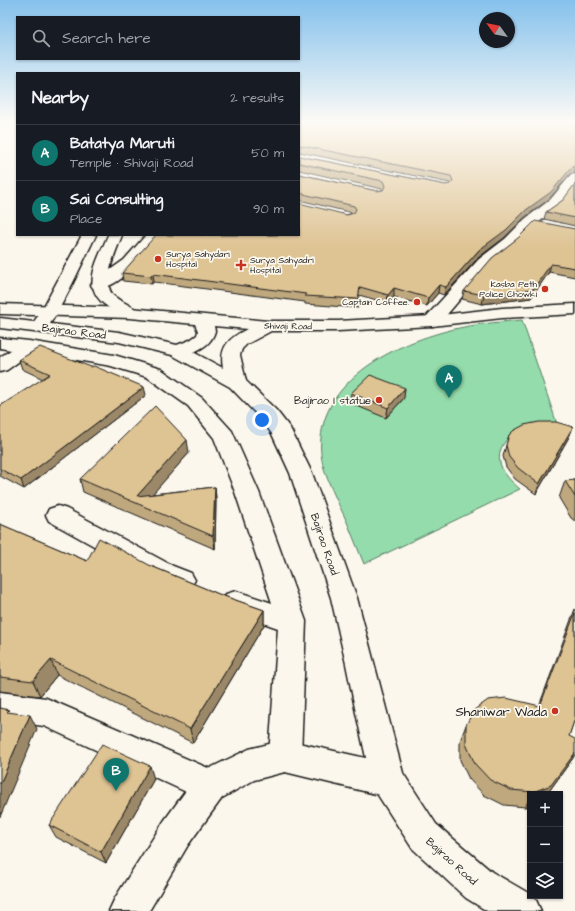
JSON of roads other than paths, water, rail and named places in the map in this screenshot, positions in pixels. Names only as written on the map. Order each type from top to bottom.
[{"type":"main road","points":[[432,321],[484,262],[510,242],[530,222],[555,203],[575,178]]},
{"type":"main road","points":[[530,222],[549,226]]},
{"type":"main road","points":[[0,366],[40,328],[88,236]]},
{"type":"main road","points":[[115,236],[101,271],[99,285],[103,295],[111,302],[130,313]]},
{"type":"main road","points":[[99,285],[122,271],[138,256],[152,236]]},
{"type":"main road","name":"Shivaji Road","points":[[0,309],[40,328],[130,313],[268,326],[338,326],[432,321],[502,313],[575,309]]},
{"type":"main road","points":[[178,351],[196,345],[202,340],[206,330],[205,324],[200,319]]},
{"type":"main road","name":"Bajirao Road","points":[[0,323],[118,336],[178,351],[237,383],[269,415],[282,433],[301,474],[344,598],[388,780],[424,836],[479,886],[522,911]]},
{"type":"main road","points":[[237,383],[231,359],[231,353],[234,346],[240,341],[268,326]]},
{"type":"main road","points":[[0,343],[40,328],[114,361],[154,373],[195,402],[224,436],[247,492],[292,621],[285,756]]},
{"type":"main road","points":[[58,515],[164,573],[292,621]]},
{"type":"main road","points":[[0,706],[46,712],[210,786]]},
{"type":"main road","points":[[128,911],[176,833],[210,786],[249,765],[285,756],[388,780]]},
{"type":"place","name":"Surya Sahydari Hospital","points":[[158,259]]},
{"type":"place","name":"Surya Sahyadri Hospital","points":[[241,265]]},
{"type":"place","name":"Kasba Peth Police Chowki","points":[[545,289]]},
{"type":"place","name":"Captain Coffee.","points":[[417,302]]},
{"type":"place","name":"Batatya Maruti","points":[[449,398]]},
{"type":"place","name":"Bajirao I statue","points":[[379,400]]},
{"type":"place","name":"Shaniwar Wada","points":[[555,711]]},
{"type":"place","name":"Sai Consulting","points":[[116,791]]}]
